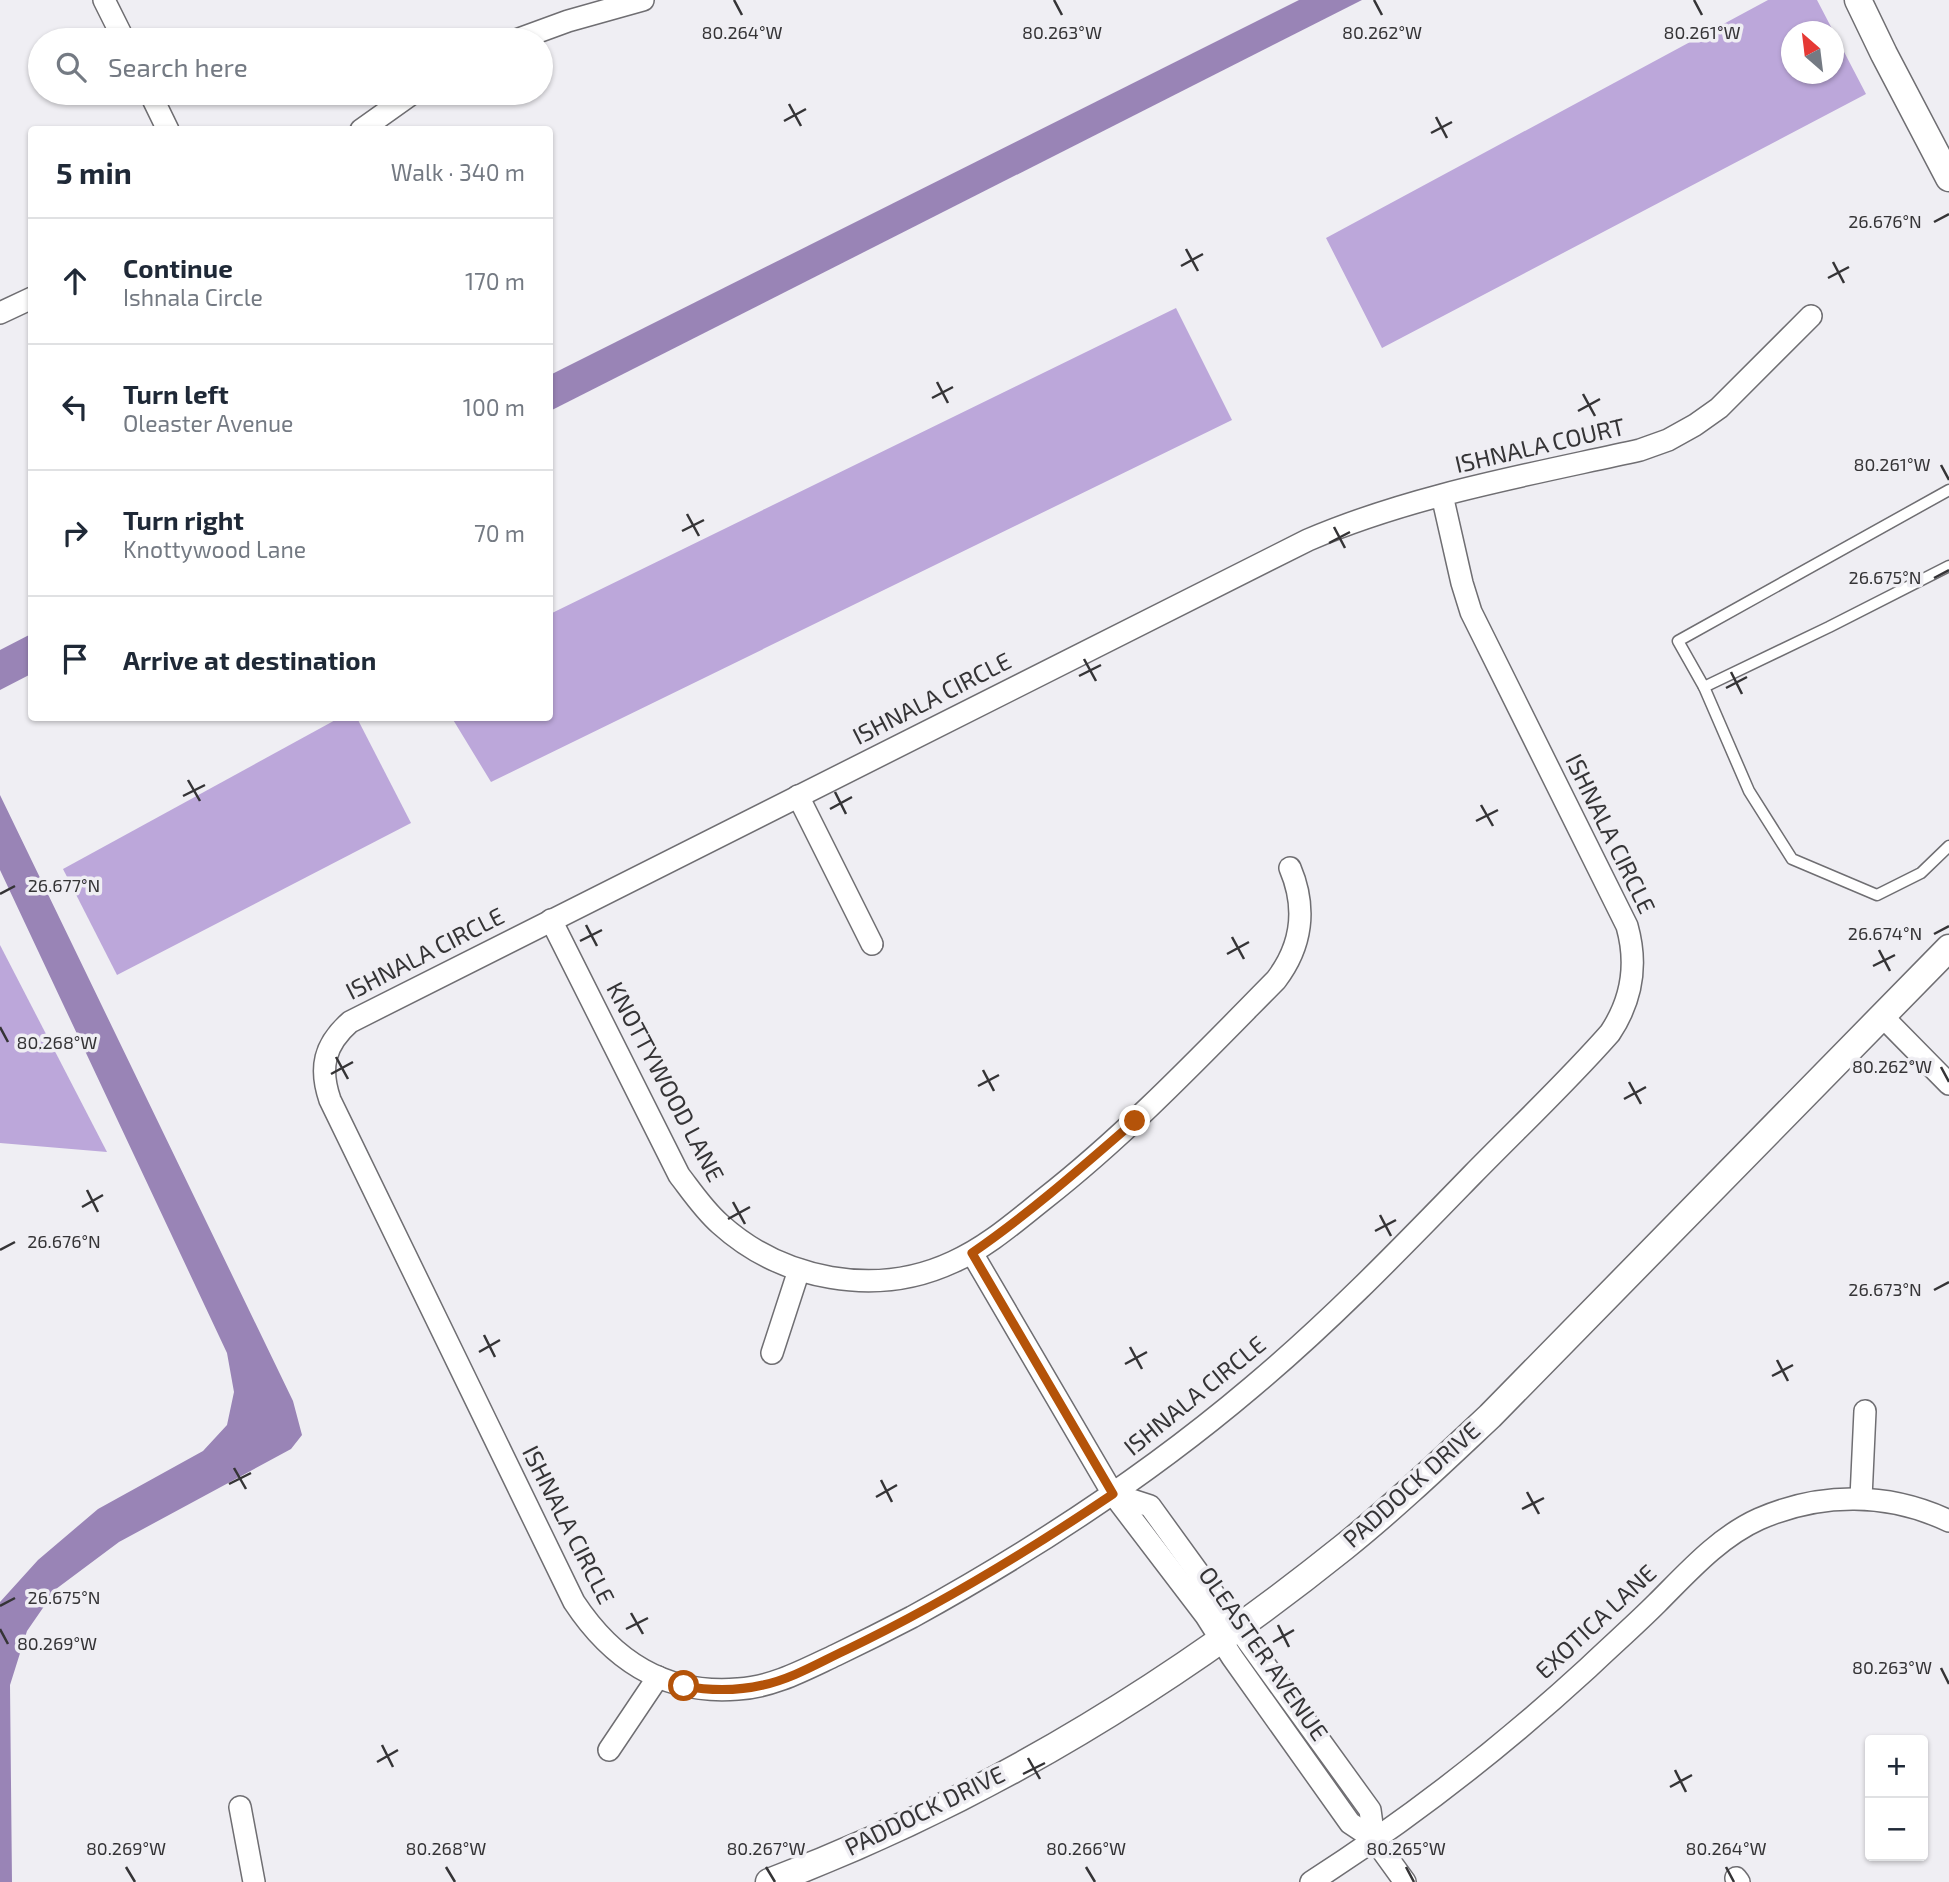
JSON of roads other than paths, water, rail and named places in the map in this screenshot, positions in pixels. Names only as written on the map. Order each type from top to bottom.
[{"type":"street","points":[[104,0],[118,28]]},
{"type":"street","points":[[549,28],[643,0]]},
{"type":"street","points":[[1858,0],[1949,178]]},
{"type":"street","points":[[156,105],[166,126]]},
{"type":"street","points":[[367,126],[396,105]]},
{"type":"street","points":[[0,313],[28,300]]},
{"type":"street","name":"ISHNALA COURT","points":[[1443,495],[1640,450],[1668,440],[1719,408],[1811,316]]},
{"type":"street","name":"ISHNALA CIRCLE","points":[[1443,495],[1462,583],[1471,611],[1627,926],[1633,968],[1629,995],[1618,1021],[1601,1044],[1322,1325],[1180,1445],[1049,1537],[888,1630],[792,1676],[766,1685],[711,1690],[684,1686],[632,1664],[610,1648],[589,1625],[574,1602],[330,1100],[324,1072],[331,1044],[350,1022],[798,796],[1307,541],[1394,507],[1443,495]]},
{"type":"street","points":[[798,796],[872,944]]},
{"type":"street","name":"KNOTTYWOOD LANE","points":[[551,920],[679,1175],[718,1223],[769,1258],[799,1270],[829,1278],[860,1281],[891,1279],[921,1274],[950,1264],[1003,1232],[1126,1129],[1276,980],[1295,946],[1300,920],[1299,894],[1290,868]]},
{"type":"street","name":"PADDOCK DRIVE","points":[[769,1882],[880,1836],[1053,1747],[1136,1697],[1269,1606],[1419,1483],[1490,1416],[1949,948]]},
{"type":"street","points":[[1882,1016],[1949,1084]]},
{"type":"street","name":"OLEASTER AVENUE","points":[[972,1253],[1113,1494],[1206,1616],[1229,1633],[1350,1823],[1374,1839],[1405,1882]]},
{"type":"street","points":[[772,1353],[799,1270]]},
{"type":"street","points":[[1861,1498],[1865,1411]]},
{"type":"street","name":"EXOTICA LANE","points":[[1311,1882],[1374,1839],[1507,1738],[1585,1671],[1706,1555],[1756,1520],[1785,1508],[1815,1501],[1861,1498],[1910,1506],[1949,1521]]},
{"type":"street","points":[[609,1750],[658,1677]]},
{"type":"street","points":[[240,1807],[254,1882]]},
{"type":"lane","points":[[1947,495],[1678,641],[1704,687],[1749,790],[1792,859],[1877,895],[1922,873],[1949,846]]},
{"type":"lane","points":[[1704,687],[1949,566]]}]
